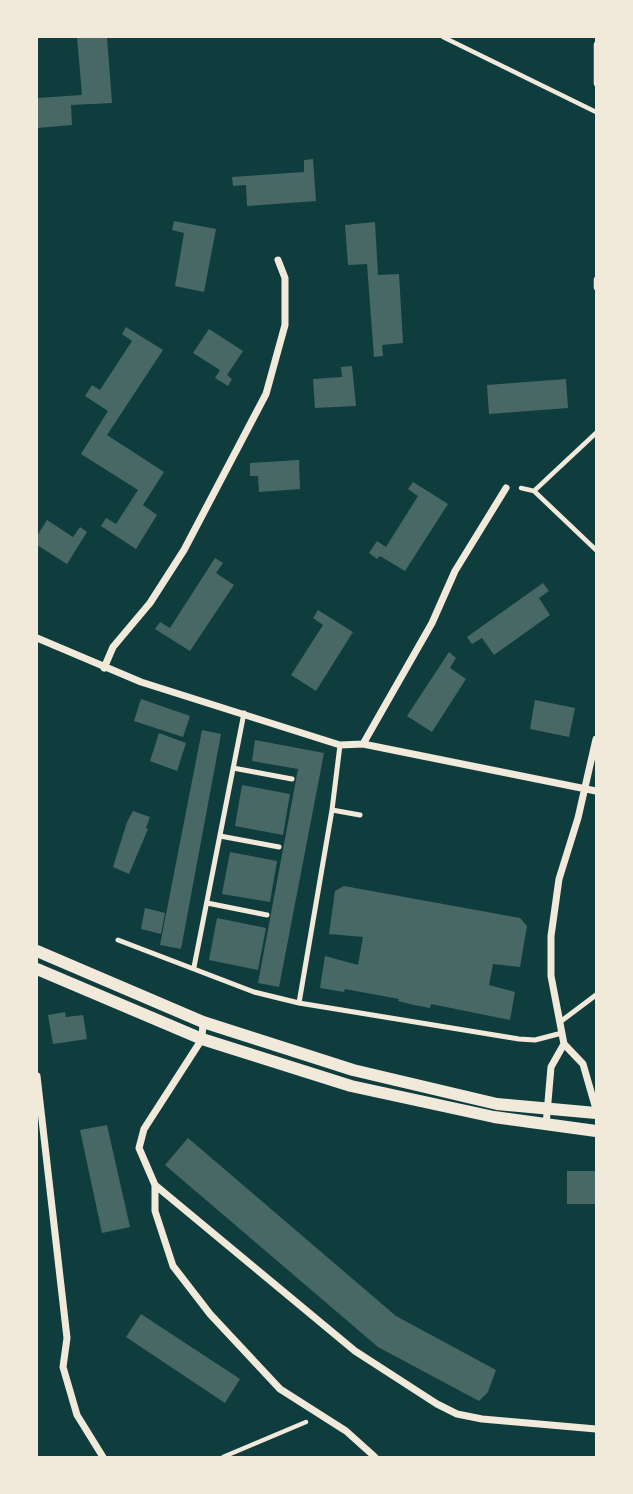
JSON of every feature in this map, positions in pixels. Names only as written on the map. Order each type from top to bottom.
[{"type":"street","points":[[104,668],[113,648],[149,603],[184,550],[266,394],[285,325],[285,278],[278,260]]},
{"type":"street","points":[[363,744],[432,623],[455,571],[506,488]]},
{"type":"street","points":[[37,638],[104,668],[340,745],[363,744],[596,791]]},
{"type":"street","points":[[38,954],[202,1022],[353,1070],[497,1104],[596,1111],[583,1064],[564,1044],[551,976],[551,936],[559,879],[578,818],[596,739]]},
{"type":"street","points":[[37,969],[202,1039],[351,1086],[545,1125],[596,1131]]},
{"type":"street","points":[[202,1022],[202,1039],[144,1129],[138,1148],[155,1185],[155,1211],[173,1266],[210,1314],[280,1389],[346,1431],[375,1457]]},
{"type":"street","points":[[545,1125],[551,1068],[564,1044]]},
{"type":"street","points":[[37,1076],[67,1338],[63,1367],[77,1415],[103,1457]]},
{"type":"street","points":[[155,1185],[355,1351],[437,1404],[457,1414],[482,1419],[596,1429]]},
{"type":"lane","points":[[194,967],[244,713]]},
{"type":"lane","points":[[299,1003],[332,810],[340,745]]},
{"type":"lane","points":[[233,768],[292,779]]},
{"type":"lane","points":[[332,810],[360,815]]},
{"type":"lane","points":[[220,836],[279,847]]},
{"type":"lane","points":[[206,904],[267,915]]},
{"type":"lane","points":[[118,940],[254,992],[299,1003],[519,1039],[535,1040],[562,1033]]},
{"type":"lane","points":[[559,1022],[596,995]]},
{"type":"path","points":[[443,37],[596,112]]},
{"type":"path","points":[[596,44],[596,85]]},
{"type":"path","points":[[596,279],[596,288]]},
{"type":"path","points":[[534,491],[596,433]]},
{"type":"path","points":[[506,488],[534,491],[596,550]]},
{"type":"path","points":[[223,1457],[321,1417]]},
{"type":"building","points":[[77,37],[107,37],[112,103],[71,105],[72,125],[37,128],[37,98],[82,95]]},
{"type":"building","points":[[313,159],[316,201],[247,206],[246,185],[233,186],[232,177],[304,172],[304,160]]},
{"type":"building","points":[[174,221],[216,229],[204,292],[175,286],[184,233],[172,230]]},
{"type":"building","points":[[375,222],[378,275],[399,274],[403,343],[382,345],[383,356],[374,357],[367,264],[348,265],[345,225]]},
{"type":"building","points":[[126,327],[163,350],[107,435],[164,472],[143,505],[157,515],[136,549],[101,526],[106,518],[116,524],[138,490],[81,454],[108,411],[85,396],[92,385],[100,390],[132,341],[122,334]]},
{"type":"building","points":[[209,329],[243,351],[227,375],[232,379],[228,386],[215,378],[220,370],[193,353]]},
{"type":"building","points":[[352,366],[356,406],[315,408],[313,379],[342,377],[341,367]]},
{"type":"building","points":[[566,379],[568,408],[489,414],[487,385]]},
{"type":"building","points":[[299,460],[300,489],[259,492],[258,476],[250,476],[250,463]]},
{"type":"building","points":[[413,482],[448,504],[405,571],[380,556],[377,559],[369,553],[377,541],[386,547],[418,496],[408,489]]},
{"type":"building","points":[[47,520],[73,537],[80,527],[87,532],[67,564],[37,545],[37,536]]},
{"type":"building","points":[[215,558],[223,563],[216,573],[234,585],[190,651],[155,629],[160,622],[170,628]]},
{"type":"building","points":[[543,583],[549,591],[539,598],[550,615],[494,655],[482,638],[472,644],[467,637]]},
{"type":"building","points":[[318,610],[353,632],[316,691],[291,675],[323,625],[313,618]]},
{"type":"building","points":[[449,652],[456,658],[450,668],[466,679],[432,732],[407,716]]},
{"type":"building","points":[[141,699],[190,716],[183,737],[134,721]]},
{"type":"building","points":[[535,700],[575,708],[569,737],[530,729]]},
{"type":"building","points":[[202,730],[221,734],[181,949],[160,945]]},
{"type":"building","points":[[159,733],[186,743],[177,771],[150,761]]},
{"type":"building","points":[[255,740],[324,753],[279,987],[258,983],[298,769],[252,761]]},
{"type":"building","points":[[242,785],[290,794],[283,835],[235,826]]},
{"type":"building","points":[[133,811],[150,817],[146,828],[148,829],[129,874],[113,867]]},
{"type":"building","points":[[230,852],[277,861],[270,902],[222,894]]},
{"type":"building","points":[[344,886],[520,918],[527,926],[520,967],[493,964],[489,985],[515,992],[510,1020],[431,1004],[430,1008],[414,1005],[398,1001],[399,999],[345,989],[344,992],[320,988],[325,956],[358,965],[363,937],[329,934],[335,891]]},
{"type":"building","points":[[145,908],[165,913],[161,934],[141,929]]},
{"type":"building","points":[[217,918],[266,928],[258,970],[209,960]]},
{"type":"building","points":[[65,1012],[66,1017],[83,1015],[87,1039],[53,1044],[48,1015]]},
{"type":"building","points":[[107,1125],[130,1227],[102,1233],[80,1130]]},
{"type":"building","points":[[188,1138],[396,1316],[496,1370],[488,1392],[479,1401],[378,1347],[165,1165]]},
{"type":"building","points":[[567,1171],[596,1171],[596,1204],[567,1204]]},
{"type":"building","points":[[141,1314],[240,1379],[225,1403],[126,1337]]}]
